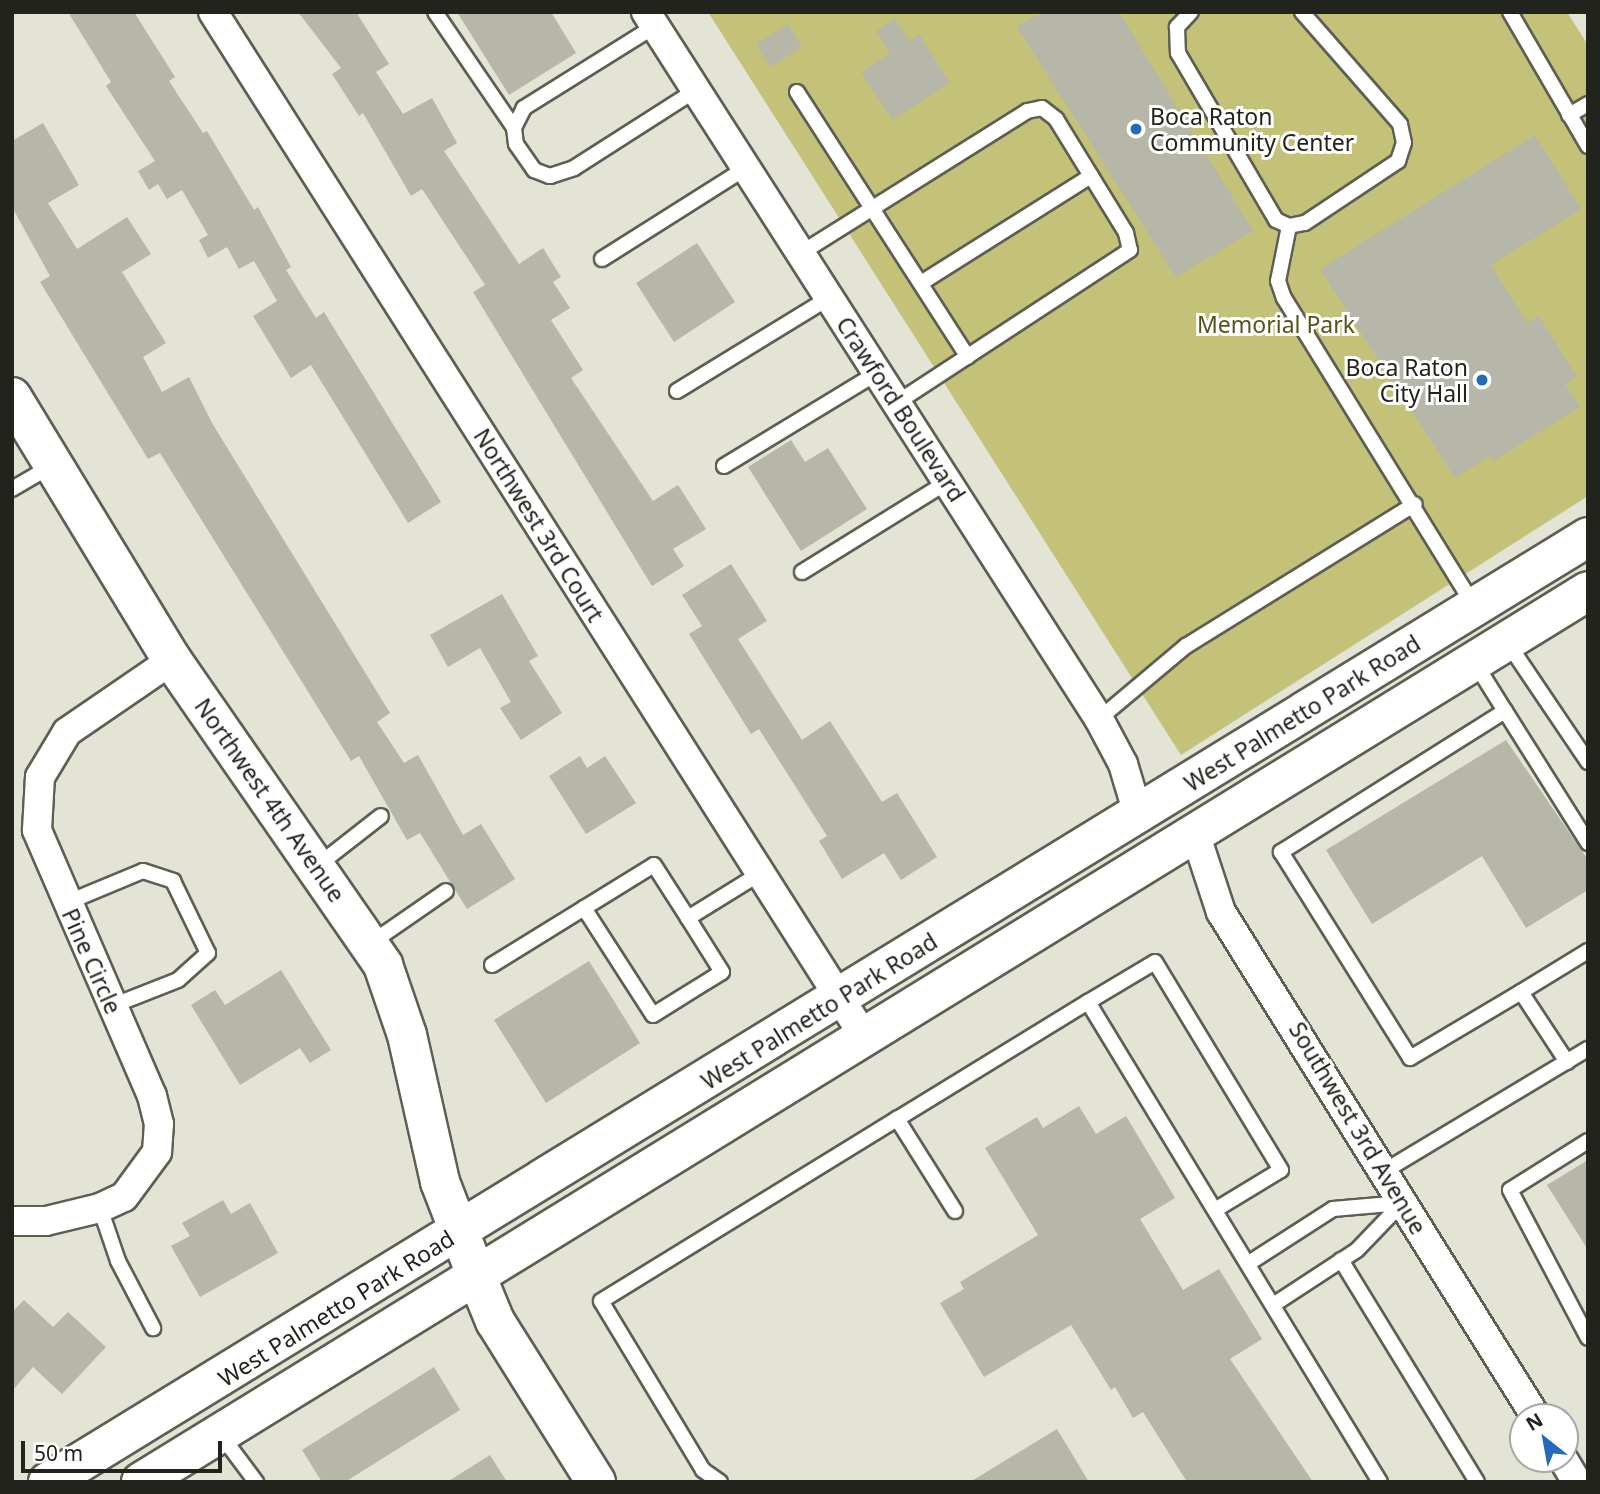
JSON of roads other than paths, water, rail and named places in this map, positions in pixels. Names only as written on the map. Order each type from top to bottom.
[{"type":"main road","name":"Northwest 4th Avenue","points":[[12,397],[172,660],[371,943],[401,1014],[440,1182],[495,1321],[596,1482]]},
{"type":"main road","name":"West Palmetto Park Road","points":[[48,1482],[1588,537]]},
{"type":"main road","name":"West Palmetto Park Road","points":[[141,1482],[1588,591]]},
{"type":"main road","points":[[1195,833],[1200,806],[1238,752]]},
{"type":"main road","points":[[1076,906],[1130,842],[1138,814]]},
{"type":"street","name":"Northwest 3rd Court","points":[[213,12],[865,1038]]},
{"type":"street","name":"Crawford Boulevard","points":[[650,19],[1099,719],[1123,764],[1138,814]]},
{"type":"street","name":"Pine Circle","points":[[12,1222],[46,1221],[100,1208],[124,1197],[144,1177],[157,1152],[159,1124],[37,830],[40,777],[50,753],[87,715],[172,660]]},
{"type":"street","name":"Southwest 3rd Avenue","points":[[1195,833],[1221,912],[1527,1403]]},
{"type":"lane","points":[[435,12],[514,128],[516,144],[534,170],[550,176],[575,168],[696,90]]},
{"type":"lane","points":[[1191,12],[1177,27],[1178,53],[1276,220],[1289,226],[1306,223],[1398,161],[1404,144],[1400,124],[1302,12]]},
{"type":"lane","points":[[1510,12],[1588,146]]},
{"type":"lane","points":[[514,128],[524,108],[650,19]]},
{"type":"lane","points":[[797,92],[968,357]]},
{"type":"lane","points":[[1569,115],[1588,104]]},
{"type":"lane","points":[[801,253],[872,205],[1027,111],[1042,108],[1056,119],[1126,233],[1130,250],[896,402]]},
{"type":"lane","points":[[602,259],[746,167]]},
{"type":"lane","points":[[921,283],[1091,176]]},
{"type":"lane","points":[[1289,226],[1278,281],[1284,298],[1415,504],[1474,607]]},
{"type":"lane","points":[[677,391],[829,298]]},
{"type":"lane","points":[[724,466],[877,373]]},
{"type":"lane","points":[[12,489],[53,464]]},
{"type":"lane","points":[[802,572],[947,481]]},
{"type":"lane","points":[[1099,719],[1186,646],[1415,504]]},
{"type":"lane","points":[[1507,641],[1588,762]]},
{"type":"lane","points":[[1474,661],[1588,843]]},
{"type":"lane","points":[[1505,711],[1281,852],[1409,1058],[1588,951]]},
{"type":"lane","points":[[316,867],[381,817]]},
{"type":"lane","points":[[492,965],[584,908],[654,865],[722,972],[653,1015],[584,908]]},
{"type":"lane","points":[[66,903],[144,870],[173,881],[208,953],[178,980],[112,1006]]},
{"type":"lane","points":[[688,918],[761,873]]},
{"type":"lane","points":[[371,943],[446,891]]},
{"type":"lane","points":[[720,1482],[703,1470],[601,1301],[1155,962],[1281,1170],[1215,1210]]},
{"type":"lane","points":[[1521,992],[1567,1062]]},
{"type":"lane","points":[[1088,1002],[1380,1482]]},
{"type":"lane","points":[[1383,1172],[1588,1049]]},
{"type":"lane","points":[[897,1119],[955,1211]]},
{"type":"lane","points":[[1588,1141],[1510,1189],[1588,1338]]},
{"type":"lane","points":[[1249,1263],[1334,1209],[1402,1203]]},
{"type":"lane","points":[[1273,1305],[1341,1260],[1402,1203]]},
{"type":"lane","points":[[100,1208],[118,1261],[153,1328]]},
{"type":"lane","points":[[1341,1260],[1477,1482]]},
{"type":"lane","points":[[221,1435],[256,1482]]},
{"type":"place","name":"Boca Raton Community Center","points":[[1136,129]]},
{"type":"place","name":"Boca Raton City Hall","points":[[1482,380]]},
{"type":"park label","name":"Memorial Park","points":[[1276,324]]}]
